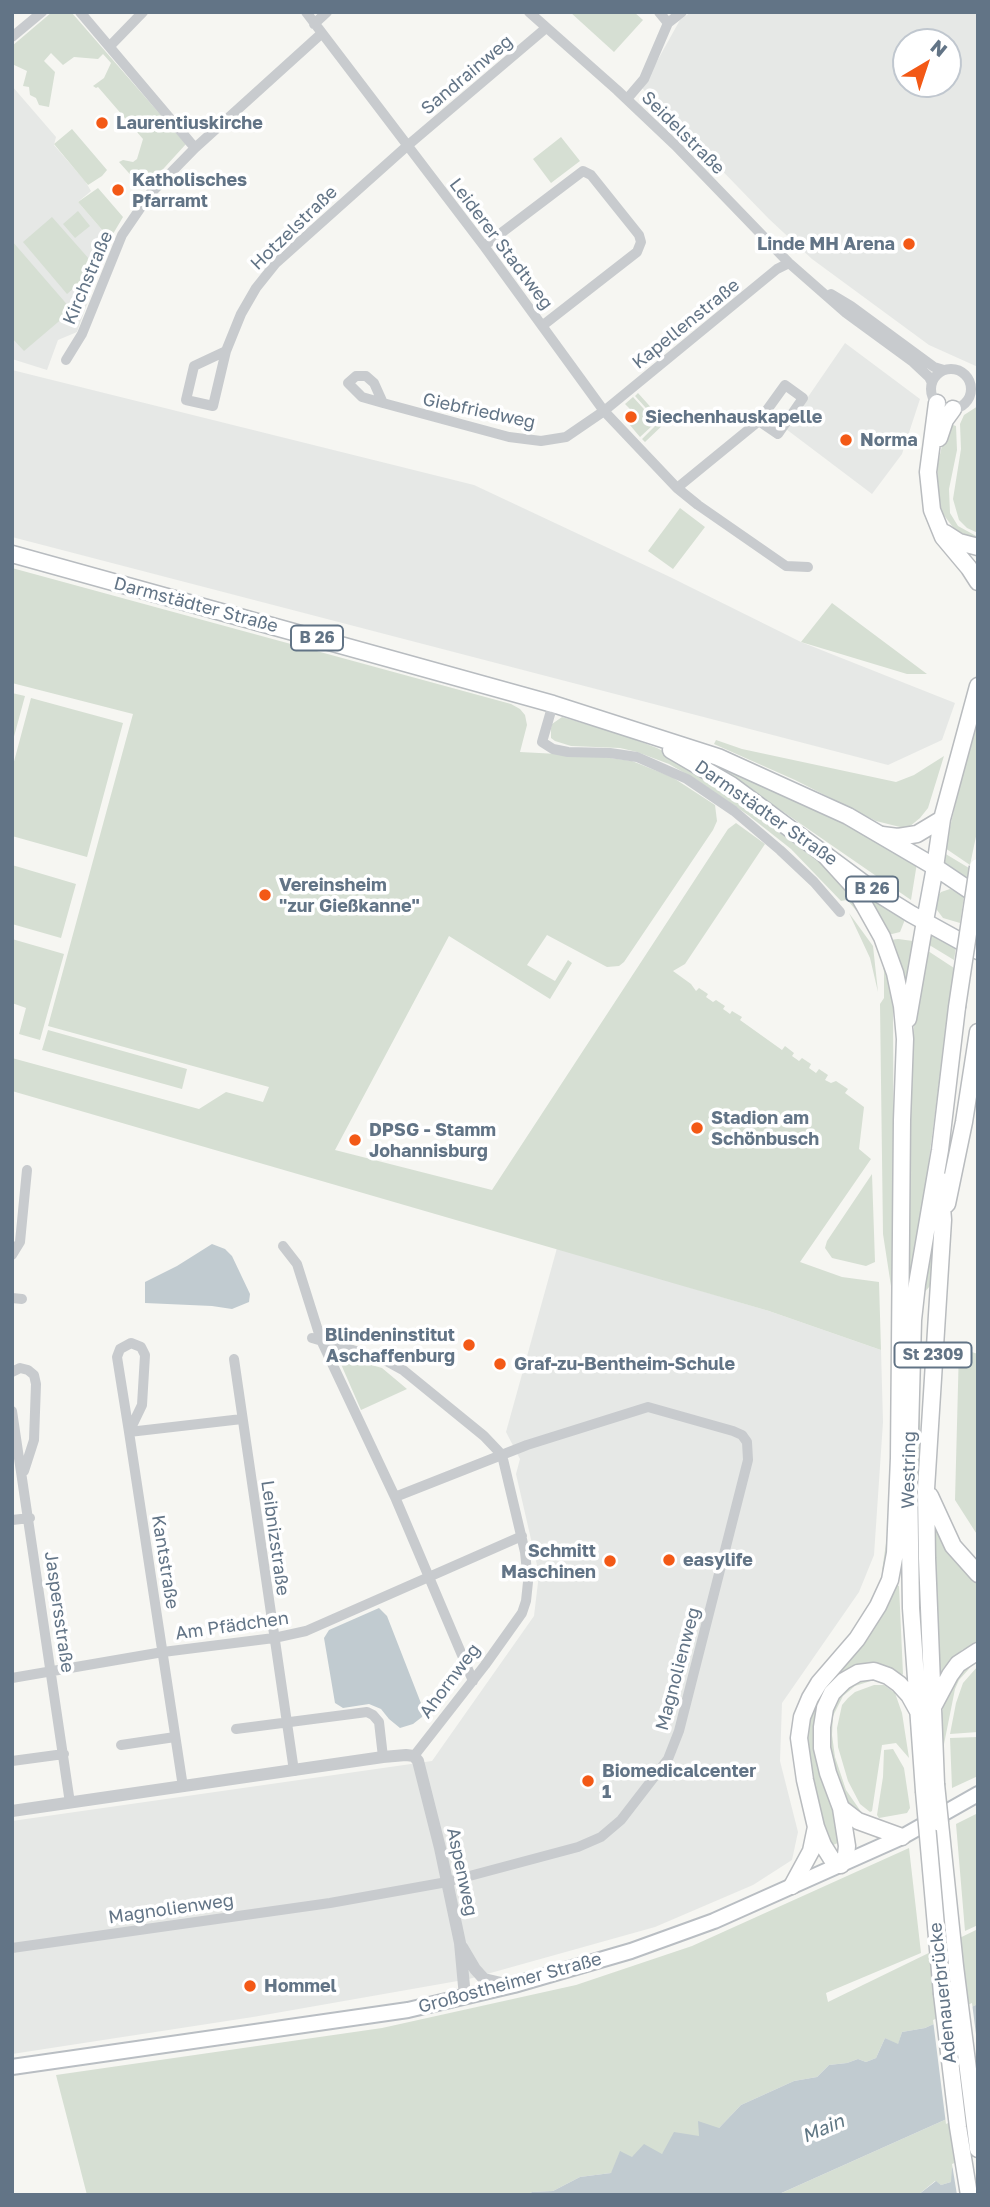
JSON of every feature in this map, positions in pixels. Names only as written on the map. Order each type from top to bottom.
[{"type":"main road","points":[[937,403],[928,485],[936,523],[943,537],[978,582]]},
{"type":"main road","points":[[930,459],[945,420],[959,405]]},
{"type":"main road","points":[[936,523],[946,534],[959,542],[978,547]]},
{"type":"main road","name":"Darmstädter Straße","points":[[12,554],[553,704],[735,764],[835,810],[935,867],[978,896]]},
{"type":"main road","points":[[905,1039],[942,819],[978,686]]},
{"type":"main road","name":"Darmstädter Straße","points":[[621,727],[667,748],[731,785],[874,891],[978,951]]},
{"type":"main road","name":"B 26","points":[[881,835],[898,837],[917,834],[942,819]]},
{"type":"main road","points":[[823,853],[853,887],[882,937],[895,973],[905,1039],[899,1458],[895,1553],[891,1577],[867,1624],[810,1698],[802,1717],[799,1738],[816,1827],[828,1856],[841,1865],[847,1846],[841,1808],[822,1748],[821,1727],[832,1693],[844,1681],[858,1673],[874,1671],[899,1684],[925,1711],[958,1664],[978,1651]]},
{"type":"main road","name":"Westring","points":[[925,1711],[911,1608],[908,1498],[913,1320],[940,1150],[957,1007],[978,867]]},
{"type":"main road","points":[[952,936],[978,924]]},
{"type":"main road","points":[[943,1220],[964,1122],[978,1032]]},
{"type":"main road","name":"Westring","points":[[930,1788],[925,1711],[926,1489],[943,1220],[940,1150]]},
{"type":"main road","points":[[899,1458],[908,1498]]},
{"type":"main road","points":[[926,1489],[953,1546],[978,1574]]},
{"type":"main road","name":"Adenauerbrücke","points":[[930,1788],[942,1994],[969,2195]]},
{"type":"main road","name":"Adenauerbrücke","points":[[930,1788],[978,2149]]},
{"type":"main road","name":"Großostheimer Straße","points":[[12,2067],[408,2010],[514,1986],[714,1921],[902,1837],[978,1794]]},
{"type":"main road","points":[[841,1808],[858,1821],[902,1837]]},
{"type":"main road","points":[[792,1886],[811,1851],[816,1827]]},
{"type":"street","points":[[12,37],[30,16],[42,12]]},
{"type":"street","points":[[79,12],[195,148]]},
{"type":"street","points":[[110,46],[143,12]]},
{"type":"street","name":"Leiderer Stadtweg","points":[[306,12],[484,246],[604,411],[677,488],[786,566],[808,568]]},
{"type":"street","points":[[314,24],[327,12]]},
{"type":"street","name":"Seidelstraße","points":[[529,12],[675,145],[789,263],[846,313],[913,362],[932,383]]},
{"type":"street","points":[[659,12],[668,23]]},
{"type":"street","points":[[627,99],[644,79],[668,23],[682,12]]},
{"type":"street","name":"Sandrainweg","points":[[407,146],[546,27]]},
{"type":"street","name":"Kirchstraße","points":[[66,360],[82,334],[122,235],[150,194],[195,148],[321,34]]},
{"type":"street","name":"Hotzelstraße","points":[[226,351],[194,366],[186,400],[213,406],[226,351],[241,314],[256,288],[276,263],[407,146]]},
{"type":"street","points":[[484,246],[583,171],[591,175],[639,235],[641,242],[637,252],[542,326]]},
{"type":"street","name":"Kapellenstraße","points":[[604,411],[777,269],[789,263]]},
{"type":"street","name":"Seidelstraße","points":[[810,281],[851,306],[934,367],[944,370]]},
{"type":"street","points":[[959,405],[970,395],[974,384],[961,372],[944,370],[932,383],[932,395],[937,403],[959,405],[978,398]]},
{"type":"street","points":[[677,488],[759,422],[785,385],[803,398],[778,433],[759,422]]},
{"type":"street","name":"Giebfriedweg","points":[[383,403],[509,437],[541,441],[566,437],[604,411]]},
{"type":"street","points":[[553,704],[542,742],[552,749],[568,752],[637,757],[687,779],[734,811],[780,850],[840,912]]},
{"type":"street","points":[[12,1255],[20,1242],[27,1170]]},
{"type":"street","points":[[283,1246],[297,1264],[317,1339],[395,1497],[473,1681]]},
{"type":"street","points":[[317,1339],[383,1359],[403,1370],[464,1419],[502,1455],[395,1497]]},
{"type":"street","name":"Kantstraße","points":[[130,1432],[142,1405],[145,1355],[141,1347],[131,1343],[120,1349],[117,1357],[183,1787]]},
{"type":"street","name":"Leibnizstraße","points":[[234,1359],[294,1771]]},
{"type":"street","name":"Jaspersstraße","points":[[12,1372],[20,1368],[28,1370],[34,1375],[36,1384],[34,1440],[23,1475]]},
{"type":"street","name":"Magnolienweg","points":[[12,1948],[330,1903],[447,1882],[578,1847],[601,1837],[621,1820],[668,1759],[679,1731],[748,1460],[747,1442],[733,1431],[648,1407],[502,1455]]},
{"type":"street","name":"Jaspersstraße","points":[[12,1411],[30,1518],[70,1803]]},
{"type":"street","points":[[130,1432],[242,1419]]},
{"type":"street","name":"Ahornweg","points":[[414,1756],[473,1681],[522,1613],[526,1601],[528,1582],[522,1536],[502,1455]]},
{"type":"street","points":[[12,1520],[30,1518]]},
{"type":"street","name":"Am Pfädchen","points":[[12,1678],[306,1631],[522,1536]]},
{"type":"street","points":[[236,1729],[367,1712],[379,1722],[383,1757]]},
{"type":"street","points":[[121,1745],[175,1737]]},
{"type":"street","points":[[12,1761],[64,1754]]},
{"type":"street","points":[[12,1811],[383,1757],[414,1756]]},
{"type":"street","name":"Aspenweg","points":[[414,1756],[421,1774],[460,1943],[465,1997]]},
{"type":"street","points":[[460,1943],[474,1969],[484,1979],[514,1986]]},
{"type":"shaded area","points":[[52,12],[72,13],[186,144],[144,190],[119,162],[133,162],[137,159],[143,139],[98,87],[93,86],[104,78],[111,63],[103,54],[98,59],[74,57],[63,65],[51,53],[44,61],[55,72],[49,107],[39,105],[36,98],[30,95],[29,87],[23,86],[27,71],[12,64],[12,46]]},
{"type":"shaded area","points":[[570,12],[634,12],[643,20],[614,52]]},
{"type":"shaded area","points":[[691,12],[978,12],[978,367],[929,345],[812,259],[769,219],[642,88],[680,20]]},
{"type":"shaded area","points":[[12,86],[56,137],[54,145],[85,181],[91,191],[78,202],[110,239],[77,332],[58,340],[47,370],[12,359]]},
{"type":"shaded area","points":[[72,129],[107,170],[88,185],[54,144]]},
{"type":"shaded area","points":[[561,137],[580,161],[551,183],[533,159]]},
{"type":"shaded area","points":[[98,188],[123,217],[110,239],[78,202]]},
{"type":"shaded area","points":[[78,211],[90,226],[75,238],[63,224]]},
{"type":"shaded area","points":[[52,217],[97,268],[67,294],[23,242]]},
{"type":"shaded area","points":[[12,241],[77,316],[70,323],[64,317],[24,351],[12,338]]},
{"type":"shaded area","points":[[845,343],[920,399],[902,454],[872,494],[786,429]]},
{"type":"shaded area","points":[[12,370],[474,485],[801,642],[955,703],[942,740],[888,765],[12,537]]},
{"type":"shaded area","points":[[638,393],[665,423],[645,442],[642,439],[655,426],[655,418],[635,396]]},
{"type":"shaded area","points":[[633,397],[653,419],[653,425],[640,437],[629,424],[634,423],[637,416],[625,404]]},
{"type":"shaded area","points":[[978,406],[978,533],[959,520],[953,499],[961,449],[960,424],[964,415]]},
{"type":"shaded area","points":[[947,423],[956,426],[957,450],[949,489],[950,513],[958,526],[978,537],[978,540],[955,530],[940,510],[937,468]]},
{"type":"shaded area","points":[[680,508],[705,527],[673,569],[648,551]]},
{"type":"shaded area","points":[[12,568],[511,704],[525,715],[527,725],[520,752],[596,756],[632,761],[672,777],[715,805],[717,821],[713,830],[619,966],[607,967],[547,935],[527,965],[555,981],[568,960],[572,963],[550,999],[449,936],[335,1150],[492,1190],[728,829],[736,823],[765,844],[685,964],[673,971],[696,991],[699,988],[708,994],[706,997],[713,1002],[716,1000],[725,1006],[723,1009],[730,1014],[732,1011],[742,1017],[740,1020],[782,1050],[785,1046],[799,1061],[802,1058],[811,1064],[809,1068],[816,1073],[819,1069],[828,1075],[825,1080],[831,1083],[836,1081],[848,1089],[845,1093],[864,1107],[859,1149],[871,1159],[800,1262],[842,1277],[879,1282],[881,1350],[769,1311],[12,1091],[12,1058],[199,1109],[226,1092],[263,1102],[269,1087],[48,1026],[133,714],[12,683]]},
{"type":"shaded area","points":[[832,603],[927,674],[907,674],[801,642]]},
{"type":"shaded area","points":[[12,693],[25,696],[12,744]]},
{"type":"shaded area","points":[[31,698],[123,723],[87,857],[12,836],[12,769]]},
{"type":"shaded area","points":[[978,710],[978,827],[970,865],[945,848]]},
{"type":"shaded area","points":[[562,717],[657,748],[700,770],[789,833],[829,869],[851,892],[865,921],[847,900],[841,901],[791,849],[748,815],[695,779],[669,764],[637,752],[620,748],[571,746],[555,741],[551,738],[552,724]]},
{"type":"shaded area","points":[[716,740],[742,749],[896,782],[914,775],[944,756],[928,808],[920,818],[904,828],[876,821],[795,780],[714,744]]},
{"type":"shaded area","points":[[711,762],[780,787],[917,863],[911,900]]},
{"type":"shaded area","points":[[944,853],[969,868],[968,879],[944,863]]},
{"type":"shaded area","points":[[12,865],[76,884],[61,938],[12,924]]},
{"type":"shaded area","points":[[950,889],[964,896],[960,923],[943,918],[937,910],[937,897],[941,892]]},
{"type":"shaded area","points":[[870,896],[906,917],[900,932],[888,935]]},
{"type":"shaded area","points":[[849,913],[873,946],[878,992],[870,958]]},
{"type":"shaded area","points":[[931,934],[956,947],[954,960],[926,943]]},
{"type":"shaded area","points":[[12,939],[64,954],[40,1040],[19,1034],[26,1008],[12,1003]]},
{"type":"shaded area","points":[[890,940],[913,941],[906,988]]},
{"type":"shaded area","points":[[880,949],[892,992],[893,1008],[895,1511],[885,1573],[882,1571],[891,1508],[893,1333],[891,1286],[883,1234],[880,1004],[884,998],[884,972]]},
{"type":"shaded area","points":[[925,949],[954,968],[913,1282],[907,1281],[912,1041]]},
{"type":"shaded area","points":[[48,1030],[187,1069],[182,1089],[42,1050]]},
{"type":"shaded area","points":[[872,1174],[875,1262],[866,1266],[832,1258],[825,1248],[827,1241]]},
{"type":"shaded area","points":[[936,1195],[930,1286],[923,1294],[920,1344],[920,1545],[925,1688],[917,1611],[914,1464],[918,1321]]},
{"type":"shaded area","points":[[557,1248],[769,1311],[881,1350],[883,1422],[874,1555],[859,1592],[782,1703],[780,1761],[798,1832],[792,1860],[753,1885],[655,1927],[469,1979],[253,2017],[12,2054],[12,1821],[432,1761],[534,1616],[539,1574],[516,1474],[520,1459],[506,1432]]},
{"type":"shaded area","points":[[959,1348],[978,1354],[978,1536],[955,1500]]},
{"type":"shaded area","points":[[337,1355],[382,1368],[407,1389],[361,1410]]},
{"type":"shaded area","points":[[932,1516],[978,1579],[978,1642],[962,1650],[953,1659],[940,1681]]},
{"type":"shaded area","points":[[893,1583],[899,1586],[903,1674],[901,1676],[892,1670],[826,1689],[817,1708],[840,1842],[829,1847],[806,1765],[807,1712]]},
{"type":"shaded area","points":[[976,1661],[959,1680],[955,1689],[943,1749],[940,1727],[945,1694],[956,1672]]},
{"type":"shaded area","points":[[978,1666],[978,1732],[950,1734],[963,1683]]},
{"type":"shaded area","points":[[865,1676],[877,1679],[855,1686],[843,1696],[833,1716],[832,1735],[835,1757],[846,1790],[864,1816],[854,1811],[845,1801],[826,1745],[834,1696]]},
{"type":"shaded area","points":[[874,1685],[884,1685],[895,1693],[902,1713],[909,1758],[896,1743],[882,1745],[870,1812],[860,1804],[848,1781],[838,1747],[837,1728],[842,1705],[848,1698],[855,1692]]},
{"type":"shaded area","points":[[978,1737],[978,1776],[952,1788],[950,1738]]},
{"type":"shaded area","points":[[893,1749],[904,1768],[910,1808],[907,1813],[879,1818],[877,1815],[884,1750]]},
{"type":"shaded area","points":[[978,1813],[978,1925],[965,1931],[956,1824]]},
{"type":"shaded area","points":[[909,1848],[921,1953],[826,1993],[828,2002],[978,1929],[978,2004],[925,2028],[902,2032],[898,2045],[885,2038],[876,2058],[866,2062],[858,2059],[829,2065],[817,2077],[794,2081],[741,2105],[719,2128],[662,2154],[632,2157],[611,2173],[580,2177],[553,2191],[532,2192],[527,2195],[87,2195],[56,2075],[382,2028],[576,1985],[692,1946]]},
{"type":"shaded area","points":[[978,2105],[978,2156],[951,2182],[941,2185],[935,2181],[918,2195],[777,2195]]},
{"type":"water","points":[[212,1244],[225,1249],[232,1256],[250,1294],[249,1302],[232,1309],[145,1303],[145,1282]]},
{"type":"water","points":[[379,1608],[387,1616],[424,1711],[422,1717],[413,1724],[400,1728],[381,1709],[369,1704],[343,1708],[335,1703],[324,1638],[329,1630]]},
{"type":"water","name":"Main","points":[[978,2004],[978,2105],[777,2195],[527,2195],[532,2192],[553,2191],[580,2177],[611,2173],[620,2151],[632,2157],[644,2144],[662,2154],[674,2132],[699,2136],[698,2121],[719,2128],[741,2105],[794,2081],[817,2077],[829,2065],[858,2059],[866,2062],[876,2058],[885,2038],[898,2044],[902,2032],[925,2028]]},
{"type":"water","points":[[978,2156],[978,2195],[918,2195],[936,2181],[941,2185],[951,2182],[952,2168]]},
{"type":"pier","points":[[972,2003],[978,2050],[978,2109],[946,2124],[933,2020]]},
{"type":"pier","points":[[978,2153],[978,2195],[957,2195],[952,2164]]},
{"type":"place","name":"Laurentiuskirche","points":[[102,123]]},
{"type":"place","name":"Katholisches Pfarramt","points":[[118,190]]},
{"type":"place","name":"Linde MH Arena","points":[[909,244]]},
{"type":"place","name":"Siechenhauskapelle","points":[[631,417]]},
{"type":"place","name":"Norma","points":[[846,440]]},
{"type":"place","name":"Vereinsheim \"zur Gießkanne\"","points":[[265,895]]},
{"type":"place","name":"Stadion am Schönbusch","points":[[697,1128]]},
{"type":"place","name":"DPSG - Stamm Johannisburg","points":[[355,1140]]},
{"type":"place","name":"Blindeninstitut Aschaffenburg","points":[[469,1345]]},
{"type":"place","name":"Graf-zu-Bentheim-Schule","points":[[500,1364]]},
{"type":"place","name":"easylife","points":[[669,1560]]},
{"type":"place","name":"Schmitt Maschinen","points":[[610,1561]]},
{"type":"place","name":"Biomedicalcenter 1","points":[[588,1781]]},
{"type":"place","name":"Hommel","points":[[250,1986]]}]
